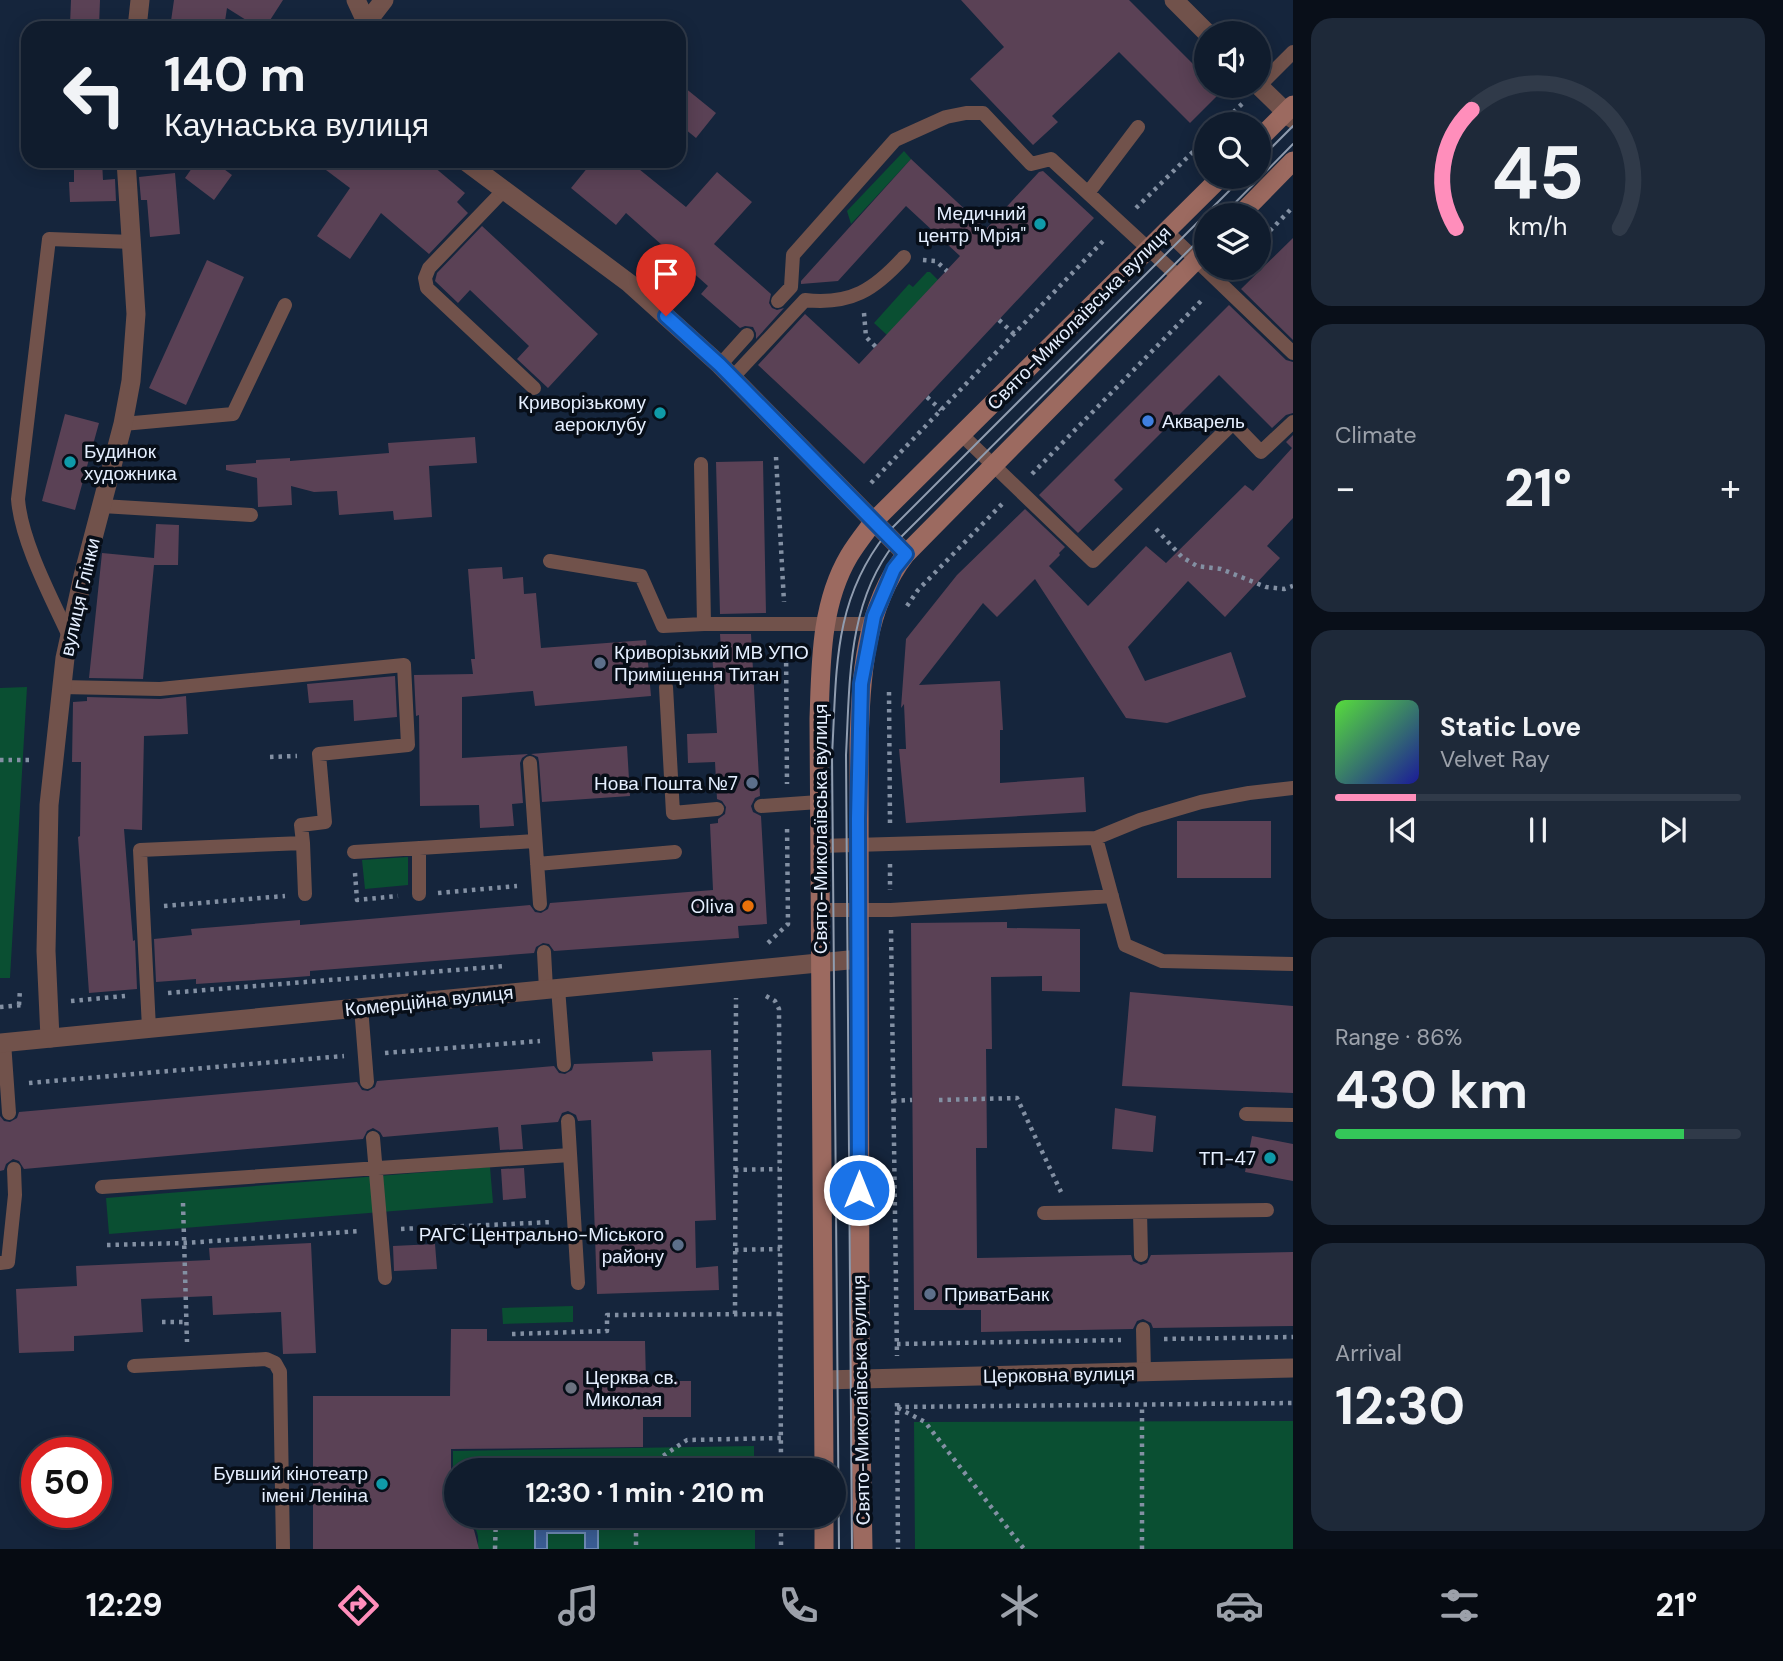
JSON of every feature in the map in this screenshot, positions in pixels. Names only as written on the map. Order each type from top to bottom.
[{"type":"main road","points":[[1271,129],[1291,112]]},
{"type":"main road","points":[[1252,203],[1293,161]]},
{"type":"main road","name":"Свято-Миколаївська вулиця","points":[[824,1458],[819,719],[822,645],[832,596],[848,558],[874,521],[1209,189]]},
{"type":"main road","name":"Свято-Миколаївська вулиця","points":[[863,1549],[858,846],[861,684],[872,624],[884,589],[894,569],[906,554],[1194,262]]},
{"type":"main road","name":"Свято-Миколаївська вулиця","points":[[824,1528],[824,1549]]},
{"type":"street","points":[[137,21],[140,0]]},
{"type":"street","points":[[356,0],[366,21]]},
{"type":"street","points":[[371,21],[384,0]]},
{"type":"street","points":[[1174,0],[1195,21]]},
{"type":"street","points":[[1271,96],[1291,112]]},
{"type":"street","name":"вулиця Глінки","points":[[50,1038],[46,951],[48,805],[61,687],[69,636],[123,424],[131,381],[136,314],[127,168]]},
{"type":"street","points":[[475,168],[629,282],[726,372],[906,554]]},
{"type":"street","name":"Комерційна вулиця","points":[[2,1042],[859,958]]},
{"type":"street","name":"Церковна вулиця","points":[[824,1380],[1293,1368]]},
{"type":"lane","points":[[1271,74],[1293,52]]},
{"type":"lane","points":[[778,301],[790,287],[793,255],[895,140],[946,117],[966,113],[983,113],[1031,164],[1051,159],[1179,277]]},
{"type":"lane","points":[[1088,193],[1138,127]]},
{"type":"lane","points":[[505,190],[429,268],[425,278],[428,288],[534,388]]},
{"type":"lane","points":[[1166,231],[1194,250]]},
{"type":"lane","points":[[69,636],[27,539],[18,499],[49,239],[133,242]]},
{"type":"lane","points":[[726,372],[805,300],[821,302],[862,294],[885,278],[904,257]]},
{"type":"lane","points":[[1224,280],[1293,353]]},
{"type":"lane","points":[[123,424],[233,414],[285,305]]},
{"type":"lane","points":[[726,372],[747,335]]},
{"type":"lane","points":[[962,435],[1093,561],[1233,424],[1261,452],[1293,422]]},
{"type":"lane","points":[[701,464],[704,624]]},
{"type":"lane","points":[[102,506],[251,515]]},
{"type":"lane","points":[[550,561],[641,576],[663,626],[872,624]]},
{"type":"lane","points":[[61,687],[160,689],[404,665],[408,745],[319,754],[326,822],[301,825],[305,894]]},
{"type":"lane","points":[[666,687],[673,813],[717,809]]},
{"type":"lane","points":[[530,763],[540,904]]},
{"type":"lane","points":[[820,846],[1096,838],[1140,820],[1202,802],[1293,788]]},
{"type":"lane","points":[[761,806],[819,802]]},
{"type":"lane","points":[[1096,838],[1125,945],[1162,961],[1293,964]]},
{"type":"lane","points":[[354,852],[535,841]]},
{"type":"lane","points":[[149,1028],[140,850],[303,843]]},
{"type":"lane","points":[[419,848],[419,894]]},
{"type":"lane","points":[[537,864],[675,852]]},
{"type":"lane","points":[[820,910],[859,911],[1112,896]]},
{"type":"lane","points":[[544,952],[562,1039],[564,1065]]},
{"type":"lane","points":[[361,1007],[367,1082]]},
{"type":"lane","points":[[2,1042],[9,1113]]},
{"type":"lane","points":[[1246,1114],[1293,1115]]},
{"type":"lane","points":[[568,1121],[578,1283]]},
{"type":"lane","points":[[373,1138],[385,1278]]},
{"type":"lane","points":[[102,1188],[570,1155]]},
{"type":"lane","points":[[0,1263],[8,1262],[15,1169]]},
{"type":"lane","points":[[1044,1213],[1267,1210]]},
{"type":"lane","points":[[1140,1212],[1141,1255]]},
{"type":"lane","points":[[1143,1334],[1144,1372]]},
{"type":"lane","points":[[134,1366],[266,1360],[275,1363],[280,1371],[283,1549]]},
{"type":"path","points":[[853,501],[1120,223],[1194,151]]},
{"type":"path","points":[[1271,230],[1293,207]]},
{"type":"path","points":[[862,294],[866,337],[876,346]]},
{"type":"path","points":[[999,320],[1014,334]]},
{"type":"path","points":[[927,397],[941,410]]},
{"type":"path","points":[[1142,513],[1182,557],[1197,566],[1221,569],[1265,587],[1284,589],[1293,586]]},
{"type":"path","points":[[0,760],[33,760]]},
{"type":"path","points":[[143,908],[305,894]]},
{"type":"path","points":[[758,996],[769,996],[779,1009],[781,1458]]},
{"type":"path","points":[[722,999],[747,997]]},
{"type":"path","points":[[735,1314],[736,998]]},
{"type":"path","points":[[7,1085],[562,1039]]},
{"type":"path","points":[[939,1100],[1017,1098],[1071,1213]]},
{"type":"path","points":[[893,1101],[912,1100]]},
{"type":"path","points":[[735,1170],[779,1169]]},
{"type":"path","points":[[183,1182],[187,1364]]},
{"type":"path","points":[[107,1245],[575,1221]]},
{"type":"path","points":[[736,1250],[780,1249]]},
{"type":"path","points":[[512,1334],[607,1331],[607,1315],[780,1314]]},
{"type":"path","points":[[162,1322],[186,1322]]},
{"type":"path","points":[[897,1344],[1143,1334],[1293,1337]]},
{"type":"path","points":[[1024,1549],[925,1422],[897,1407],[1293,1403]]},
{"type":"path","points":[[1142,1405],[1142,1549]]},
{"type":"path","points":[[660,1458],[687,1440],[781,1438]]},
{"type":"path","points":[[495,1549],[496,1528]]},
{"type":"path","points":[[636,1528],[636,1549]]},
{"type":"path","points":[[781,1528],[781,1549]]},
{"type":"green space","points":[[904,151],[911,159],[851,224],[847,211]]},
{"type":"green space","points":[[927,272],[938,280],[887,335],[874,323],[909,284],[913,287]]},
{"type":"green space","points":[[27,687],[10,978],[0,978],[0,688]]},
{"type":"green space","points":[[408,857],[408,885],[365,889],[362,860]]},
{"type":"green space","points":[[490,1167],[493,1203],[109,1234],[106,1198]]},
{"type":"green space","points":[[573,1306],[573,1322],[503,1324],[502,1308]]},
{"type":"green space","points":[[1293,1421],[1293,1549],[915,1549],[914,1422]]},
{"type":"green space","points":[[754,1446],[754,1458],[453,1458],[453,1451]]},
{"type":"green space","points":[[475,1528],[755,1528],[755,1549],[477,1549]]},
{"type":"water","points":[[535,1528],[598,1528],[598,1549],[585,1549],[585,1533],[547,1533],[547,1549],[535,1549]]},
{"type":"building","points":[[71,0],[100,0],[99,21],[70,21]]},
{"type":"building","points":[[174,0],[283,0],[270,21],[248,21],[227,8],[225,21],[171,21]]},
{"type":"building","points":[[961,0],[1129,0],[1194,65],[1194,98],[1215,98],[1201,112],[1194,112],[1194,119],[1190,123],[1119,52],[1052,116],[1058,122],[1033,145],[970,79],[1004,47]]},
{"type":"building","points":[[686,89],[716,113],[696,138],[686,130]]},
{"type":"building","points":[[911,159],[986,229],[1039,172],[1043,171],[1094,218],[864,464],[758,365],[805,314],[859,364],[960,256],[906,206],[838,281],[801,284]]},
{"type":"building","points":[[74,168],[102,168],[103,180],[115,179],[116,201],[70,202],[69,182],[74,182]]},
{"type":"building","points":[[192,168],[222,168],[232,175],[214,200],[185,178]]},
{"type":"building","points":[[323,168],[435,168],[465,193],[457,202],[468,213],[429,254],[381,213],[350,259],[317,236],[350,188]]},
{"type":"building","points":[[587,168],[638,168],[686,207],[717,172],[752,202],[714,244],[771,294],[769,303],[772,308],[784,308],[756,339],[753,327],[740,328],[701,294],[708,286],[626,213],[616,225],[571,188]]},
{"type":"building","points":[[175,173],[180,234],[150,237],[147,200],[141,200],[139,177]]},
{"type":"building","points":[[482,226],[598,334],[548,388],[517,359],[529,346],[470,290],[458,303],[435,281],[437,273]]},
{"type":"building","points":[[1293,238],[1293,340],[1241,289],[1250,280],[1271,280],[1271,260]]},
{"type":"building","points":[[207,260],[244,277],[186,405],[149,388]]},
{"type":"building","points":[[1229,305],[1286,360],[1293,362],[1293,413],[1286,415],[1272,428],[1219,375],[1114,480],[1123,489],[1078,533],[1039,495]]},
{"type":"building","name":"Будинок художника","points":[[65,414],[99,423],[75,510],[42,501]]},
{"type":"building","points":[[1293,435],[1293,518],[1267,546],[1280,558],[1225,617],[1188,581],[1128,647],[1145,681],[1231,652],[1246,697],[1167,723],[1126,718],[1035,579],[997,617],[983,603],[919,685],[1000,681],[1003,730],[1000,730],[1000,783],[1084,777],[1086,812],[906,823],[899,749],[906,749],[904,704],[901,708],[906,639],[957,575],[1025,509],[1065,547],[1049,566],[1088,606],[1146,546],[1166,563],[1245,485],[1253,491],[1292,448],[1286,442]]},
{"type":"building","points":[[475,437],[477,463],[429,466],[432,517],[394,520],[393,511],[339,515],[337,491],[314,492],[291,486],[292,505],[258,507],[257,478],[226,470],[226,465],[256,463],[256,460],[290,458],[290,461],[389,453],[388,443]]},
{"type":"building","points":[[763,461],[766,613],[720,614],[716,462]]},
{"type":"building","points":[[156,524],[179,525],[178,565],[154,565],[143,679],[89,678],[102,553],[154,558]]},
{"type":"building","points":[[502,567],[503,579],[523,577],[524,594],[536,593],[541,648],[646,640],[651,696],[535,706],[533,691],[462,697],[462,758],[528,754],[520,763],[523,803],[512,804],[514,826],[480,828],[479,805],[420,806],[419,715],[416,716],[414,675],[473,674],[471,659],[475,659],[468,569]]},
{"type":"building","points":[[720,634],[751,634],[760,796],[755,798],[751,806],[753,812],[761,816],[767,924],[738,926],[739,938],[554,951],[549,944],[543,943],[536,947],[534,953],[310,971],[310,976],[196,984],[196,979],[156,982],[154,939],[192,935],[191,929],[300,920],[300,925],[530,905],[535,912],[541,913],[548,909],[550,903],[713,890],[710,824],[718,823],[718,819],[725,814],[726,807],[717,799],[715,762],[688,763],[687,734],[717,733],[712,651],[721,650]]},
{"type":"building","points":[[395,676],[397,717],[354,721],[353,700],[309,703],[307,684]]},
{"type":"building","points":[[186,696],[188,734],[144,736],[142,830],[124,829],[137,989],[89,993],[78,837],[81,762],[72,762],[73,702],[87,701],[87,697],[160,699]]},
{"type":"building","points":[[627,746],[630,796],[542,802],[538,757],[531,754]]},
{"type":"building","points":[[1177,821],[1271,821],[1271,878],[1177,878]]},
{"type":"building","points":[[1007,922],[1007,928],[1080,929],[1080,992],[1042,991],[1042,976],[991,977],[992,1049],[986,1049],[987,1148],[976,1148],[977,1258],[1131,1255],[1133,1261],[1141,1265],[1147,1263],[1151,1255],[1293,1252],[1293,1326],[1153,1328],[1151,1323],[1143,1319],[1137,1321],[1133,1329],[981,1332],[981,1310],[914,1310],[911,923]]},
{"type":"building","points":[[1130,992],[1293,1006],[1293,1093],[1122,1086]]},
{"type":"building","points":[[711,1050],[716,1220],[695,1221],[696,1268],[718,1266],[719,1290],[597,1294],[591,1120],[578,1121],[576,1115],[568,1111],[562,1113],[558,1122],[521,1125],[523,1149],[500,1150],[498,1127],[383,1137],[373,1128],[367,1131],[363,1139],[24,1169],[19,1161],[13,1159],[0,1171],[0,1116],[4,1121],[10,1122],[17,1118],[19,1112],[357,1082],[362,1090],[368,1091],[375,1087],[377,1081],[554,1066],[559,1073],[565,1074],[572,1070],[574,1064],[653,1061],[652,1052]]},
{"type":"building","points":[[1115,1108],[1156,1116],[1153,1152],[1112,1149]]},
{"type":"building","name":"ТП-47","points":[[1252,1136],[1293,1144],[1293,1181],[1245,1172]]},
{"type":"building","points":[[524,1168],[526,1198],[503,1200],[501,1169]]},
{"type":"building","points":[[311,1243],[316,1353],[283,1354],[281,1312],[213,1315],[212,1296],[141,1299],[143,1332],[74,1336],[74,1351],[19,1353],[16,1289],[77,1286],[76,1266],[210,1260],[209,1248]]},
{"type":"building","points":[[435,1244],[437,1269],[394,1271],[393,1246]]},
{"type":"building","points":[[451,1329],[487,1329],[487,1341],[645,1341],[646,1381],[691,1381],[691,1417],[643,1417],[643,1447],[451,1449],[451,1458],[444,1458],[444,1528],[472,1528],[479,1549],[313,1549],[313,1396],[450,1396]]},
{"type":"tram line","points":[[1271,148],[1293,126]]},
{"type":"tram line","points":[[1235,203],[1293,144]]},
{"type":"tram line","points":[[839,1549],[832,755],[837,667],[847,612],[855,586],[868,560],[886,534],[1231,189]]},
{"type":"tram line","points":[[852,1549],[846,755],[851,671],[859,617],[879,566],[895,543],[1194,245]]},
{"type":"place","name":"Медичний центр \"Мрія\"","points":[[1040,224]]},
{"type":"place","name":"Криворізькому аероклубу","points":[[660,413]]},
{"type":"place","name":"Акварель","points":[[1148,421]]},
{"type":"place","name":"Будинок художника","points":[[70,462]]},
{"type":"place","name":"Криворізький МВ УПО Приміщення Титан","points":[[600,663]]},
{"type":"place","name":"Нова Пошта №7","points":[[752,783]]},
{"type":"place","name":"Oliva","points":[[748,906]]},
{"type":"place","name":"ТП-47","points":[[1270,1158]]},
{"type":"place","name":"РАГС Центрально-Міського району","points":[[678,1245]]},
{"type":"place","name":"ПриватБанк","points":[[930,1294]]},
{"type":"place","name":"Церква св. Миколая","points":[[571,1388]]},
{"type":"place","name":"Бувший кінотеатр імені Леніна","points":[[382,1484]]},
{"type":"route","points":[[666,316],[720,365],[906,554],[894,569],[874,616],[861,684],[858,819],[859,1190]]}]
